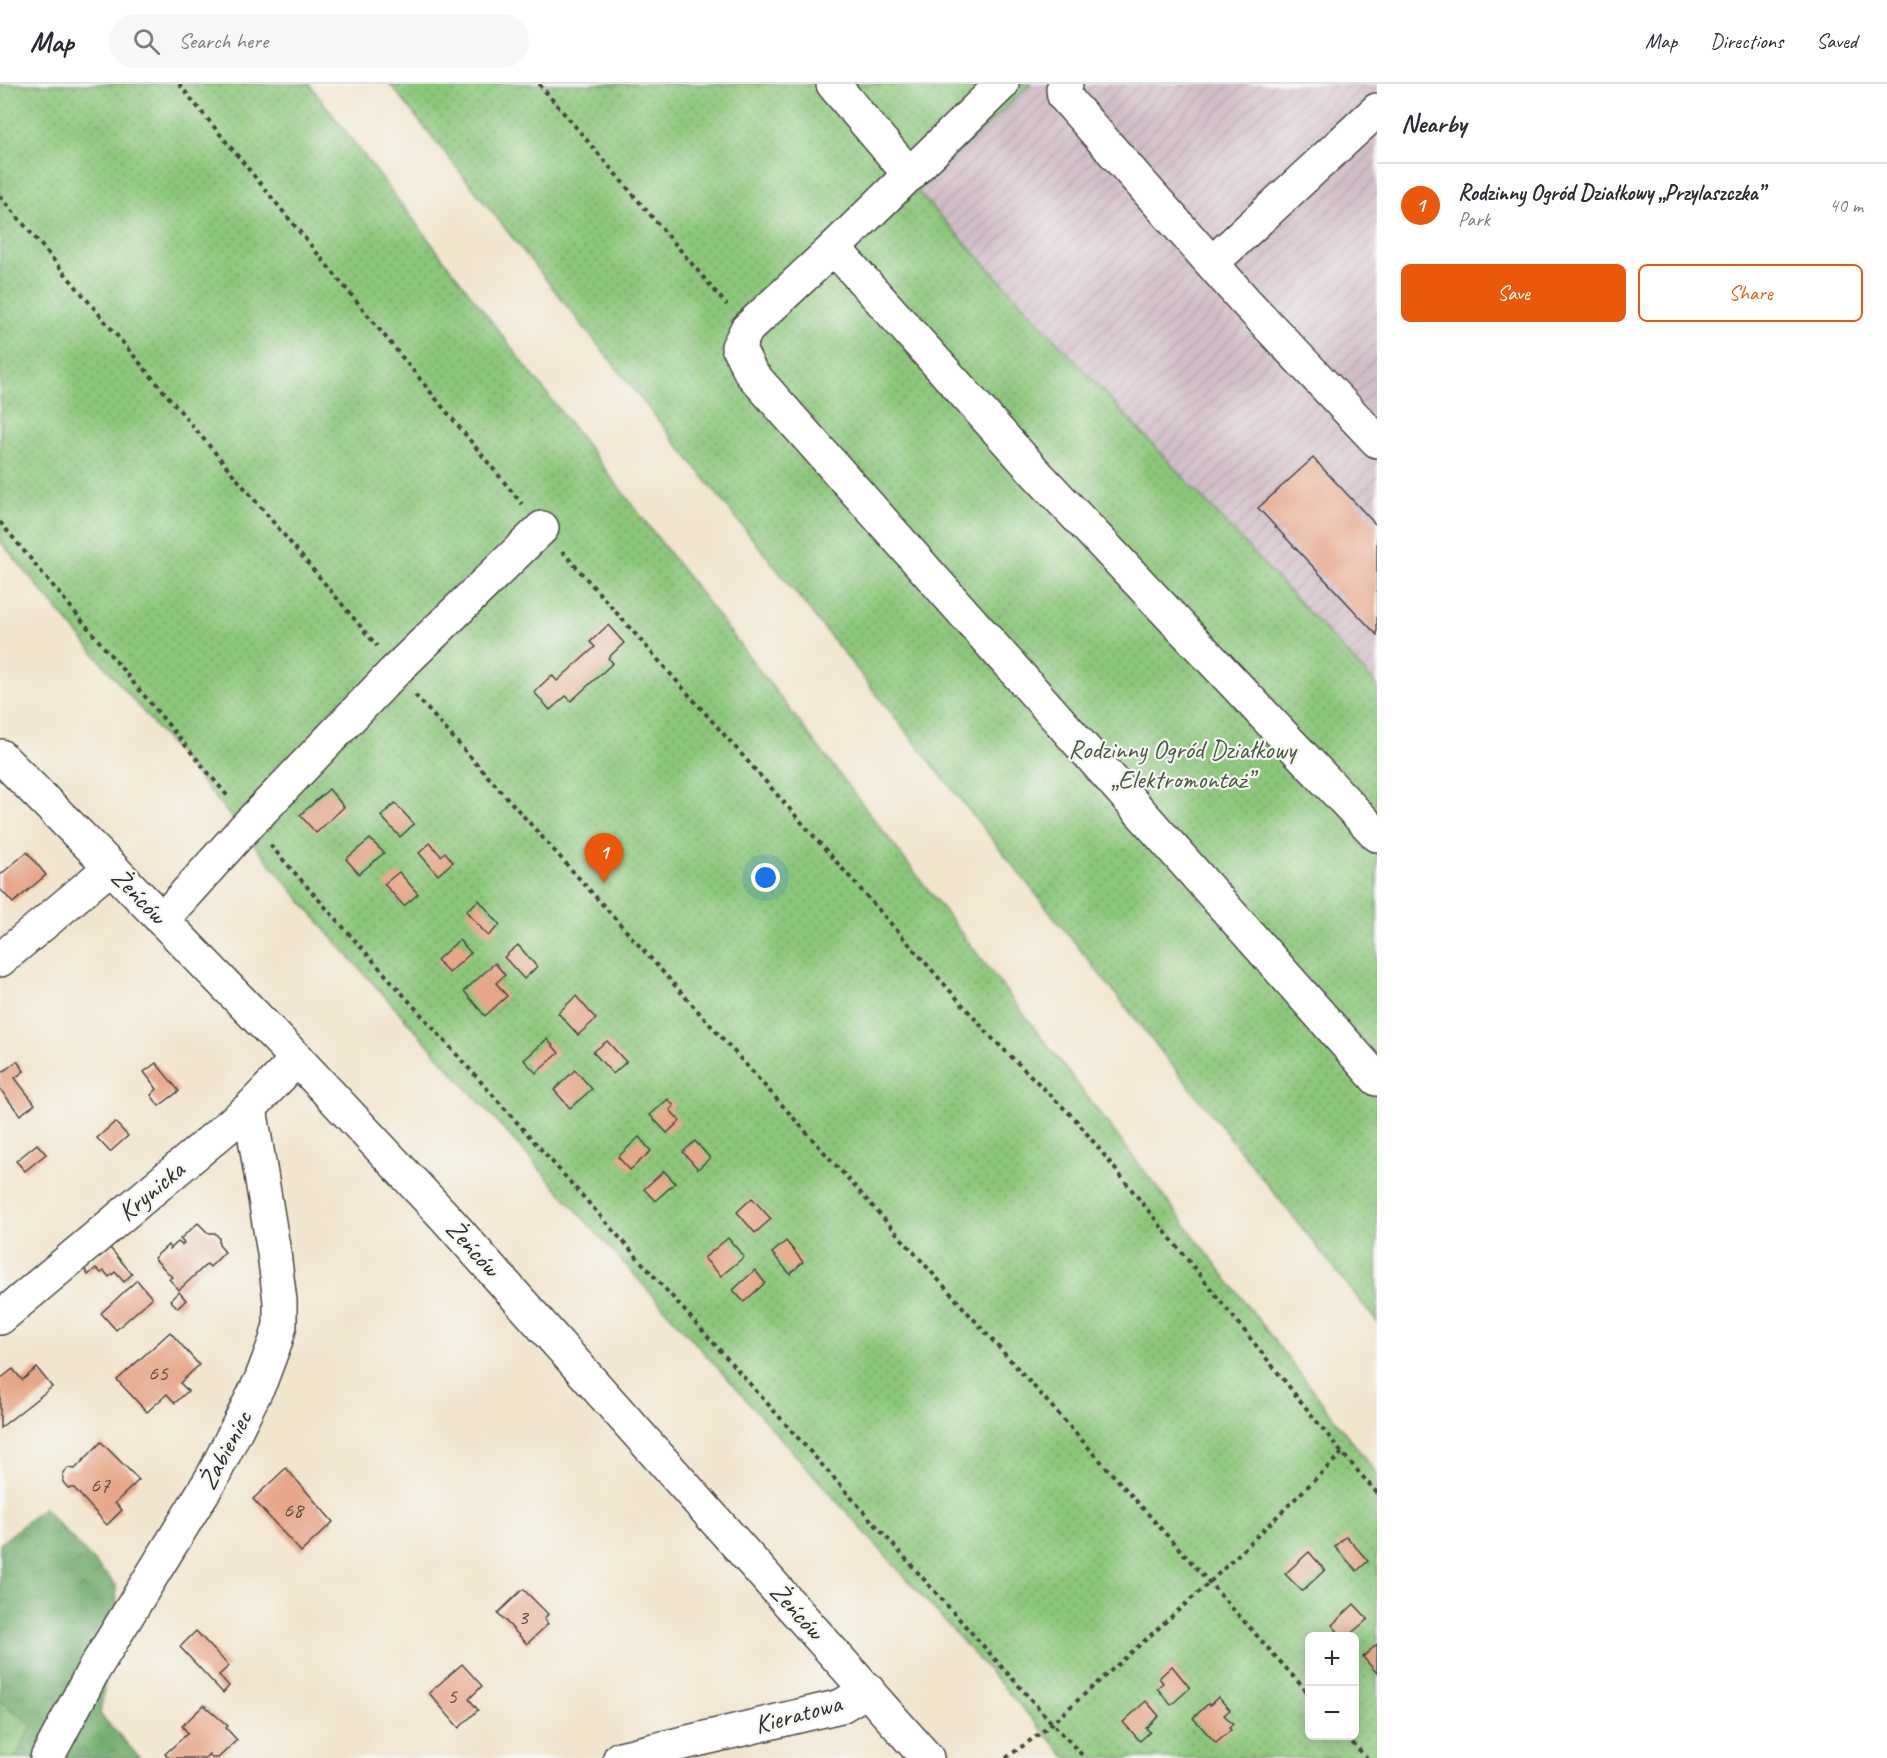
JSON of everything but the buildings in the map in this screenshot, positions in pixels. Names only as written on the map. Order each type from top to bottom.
[{"type":"street","points":[[833,84],[910,175]]},
{"type":"street","points":[[1002,84],[834,248],[747,328],[738,347],[751,373],[1377,1079]]},
{"type":"street","points":[[1066,84],[1063,89],[1064,96],[1212,264],[1377,441]]},
{"type":"street","points":[[1212,264],[1377,110]]},
{"type":"street","points":[[834,248],[1034,471],[1377,835]]},
{"type":"street","points":[[162,920],[250,823],[394,672],[542,528]]},
{"type":"street","name":"Żeńców","points":[[0,756],[297,1059],[454,1227],[927,1758]]},
{"type":"street","points":[[0,960],[111,867]]},
{"type":"street","name":"Krynicka","points":[[0,1318],[250,1108],[297,1059]]},
{"type":"street","name":"Żabieniec","points":[[47,1758],[93,1671],[213,1476],[261,1380],[276,1340],[280,1325],[280,1301],[250,1108]]},
{"type":"street","name":"Kieratowa","points":[[620,1758],[841,1706],[868,1690]]},
{"type":"path","points":[[179,84],[542,528],[991,1037],[1076,1120],[1342,1453],[1377,1493]]},
{"type":"path","points":[[539,84],[747,328]]},
{"type":"path","points":[[0,196],[374,640],[394,672],[1208,1584],[1305,1690]]},
{"type":"path","points":[[0,522],[250,823],[1085,1758]]},
{"type":"path","points":[[1006,1758],[1042,1732],[1208,1584],[1342,1453]]},
{"type":"path","points":[[1350,1740],[1367,1758]]},
{"type":"shaded area","points":[[1031,84],[1377,84],[1377,686],[918,192]]},
{"type":"green space","points":[[0,84],[309,84],[1377,1474],[1377,1758],[1067,1758],[329,934],[0,541]]},
{"type":"green space","name":"Rodzinny Ogród Działkowy „Elektromontaż”","points":[[390,84],[1031,84],[918,192],[1377,686],[1377,1322]]},
{"type":"green space","points":[[43,1508],[116,1585],[117,1610],[100,1714],[140,1758],[0,1758],[0,1544]]},
{"type":"green space","points":[[0,1701],[32,1725],[15,1758],[0,1758]]},
{"type":"place","name":"Rodzinny Ogród Działkowy „Przylaszczka”","points":[[604,883]]}]
